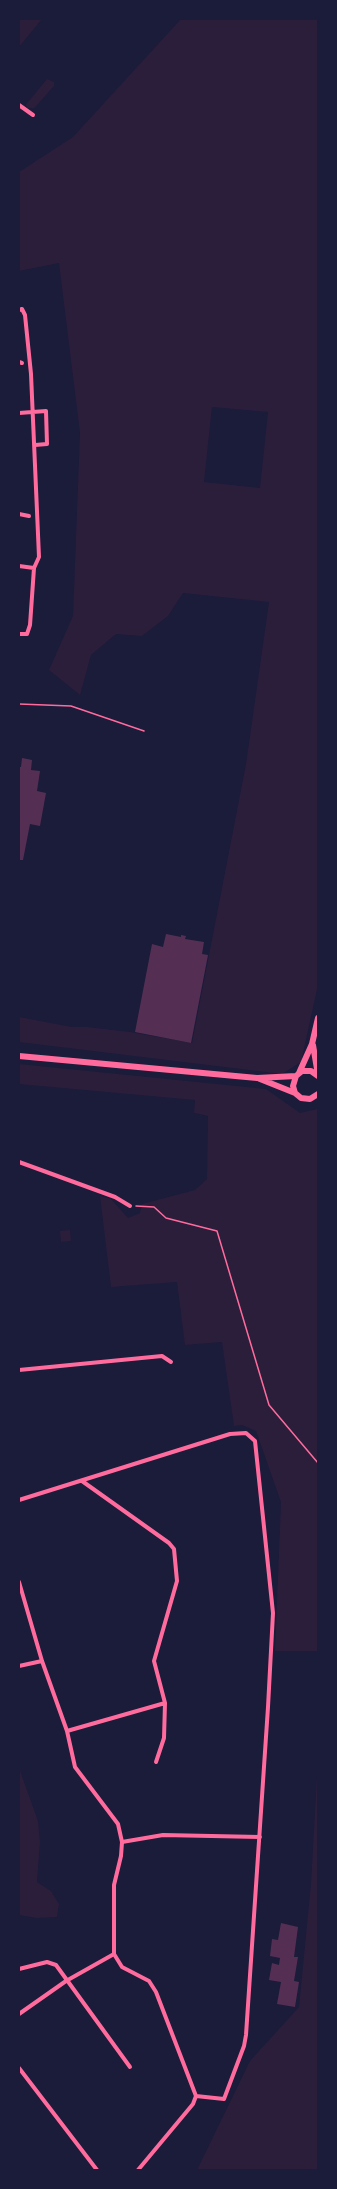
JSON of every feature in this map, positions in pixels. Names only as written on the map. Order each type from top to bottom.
[{"type":"street","points":[[19,105],[33,115]]},
{"type":"street","points":[[19,310],[22,310],[25,315],[31,374],[39,557],[34,568],[30,625],[27,634],[19,634]]},
{"type":"street","points":[[19,412],[46,411],[47,444],[35,445]]},
{"type":"street","points":[[19,514],[30,516]]},
{"type":"street","points":[[19,566],[34,568]]},
{"type":"street","points":[[295,1093],[293,1082],[312,1044],[318,1018]]},
{"type":"street","points":[[312,1044],[318,1075]]},
{"type":"street","points":[[19,1056],[257,1078],[297,1074],[307,1070],[318,1075]]},
{"type":"street","points":[[257,1078],[295,1093],[305,1099],[318,1095]]},
{"type":"street","points":[[19,1162],[115,1197],[130,1206]]},
{"type":"street","points":[[19,1370],[162,1356],[171,1362]]},
{"type":"street","points":[[19,1500],[230,1434],[240,1432],[252,1436],[257,1448],[273,1613],[260,1838],[244,2046],[224,2099],[196,2096]]},
{"type":"street","points":[[82,1481],[169,1543],[174,1549],[177,1581],[154,1661],[165,1703],[164,1738],[156,1762]]},
{"type":"street","points":[[19,1582],[42,1661],[67,1731],[75,1767],[118,1824],[122,1842],[121,1856],[114,1886],[114,1954],[122,1967],[149,1981],[156,1992],[196,2096],[193,2104],[138,2170]]},
{"type":"street","points":[[19,1666],[42,1661]]},
{"type":"street","points":[[67,1731],[165,1703]]},
{"type":"street","points":[[122,1842],[164,1835],[260,1838]]},
{"type":"street","points":[[19,2014],[66,1981],[114,1954]]},
{"type":"street","points":[[19,1968],[47,1962],[56,1965],[66,1981],[130,2067]]},
{"type":"street","points":[[19,2068],[97,2170]]},
{"type":"path","points":[[19,704],[71,706],[144,731]]},
{"type":"path","points":[[130,1206],[154,1207],[166,1218],[218,1231],[269,1405],[318,1463]]},
{"type":"shaded area","points":[[19,19],[42,19],[19,47]]},
{"type":"shaded area","points":[[181,19],[318,19],[318,985],[301,1062],[282,1074],[19,1042],[19,1017],[72,1027],[87,1027],[130,1032],[192,1043],[246,764],[269,602],[183,593],[168,616],[142,636],[116,634],[91,655],[80,695],[49,670],[73,616],[80,433],[59,263],[19,271],[19,172],[73,137]],"holes":[[[212,407],[268,412],[260,488],[204,482]]]},
{"type":"shaded area","points":[[47,79],[54,82],[54,86],[34,108],[28,108],[26,105]]},
{"type":"shaded area","points":[[19,1064],[266,1089],[300,1113],[318,1109],[318,1651],[275,1651],[281,1502],[256,1431],[242,1425],[234,1426],[222,1342],[185,1345],[177,1282],[111,1287],[100,1196],[111,1199],[128,1218],[140,1213],[142,1204],[195,1190],[207,1179],[208,1116],[194,1113],[195,1100],[19,1084]]},
{"type":"shaded area","points":[[70,1230],[71,1241],[61,1242],[60,1231]]},
{"type":"shaded area","points":[[318,1758],[318,2170],[197,2170],[250,2061],[299,2007],[311,1884]]},
{"type":"shaded area","points":[[19,1768],[38,1821],[40,1842],[37,1882],[51,1891],[59,1904],[57,1917],[37,1918],[19,1915]]},
{"type":"building","points":[[22,758],[32,760],[31,770],[40,771],[37,791],[46,793],[40,826],[30,824],[23,860],[19,860],[19,767],[21,767]]},
{"type":"building","points":[[166,934],[181,937],[181,935],[186,936],[185,939],[204,942],[202,954],[208,955],[191,1043],[135,1032],[152,944],[163,947]]},
{"type":"building","points":[[281,1923],[298,1927],[294,1957],[298,1957],[294,1981],[299,1982],[295,2007],[277,2004],[281,1982],[269,1980],[272,1963],[279,1965],[280,1958],[270,1956],[272,1939],[278,1940]]}]
